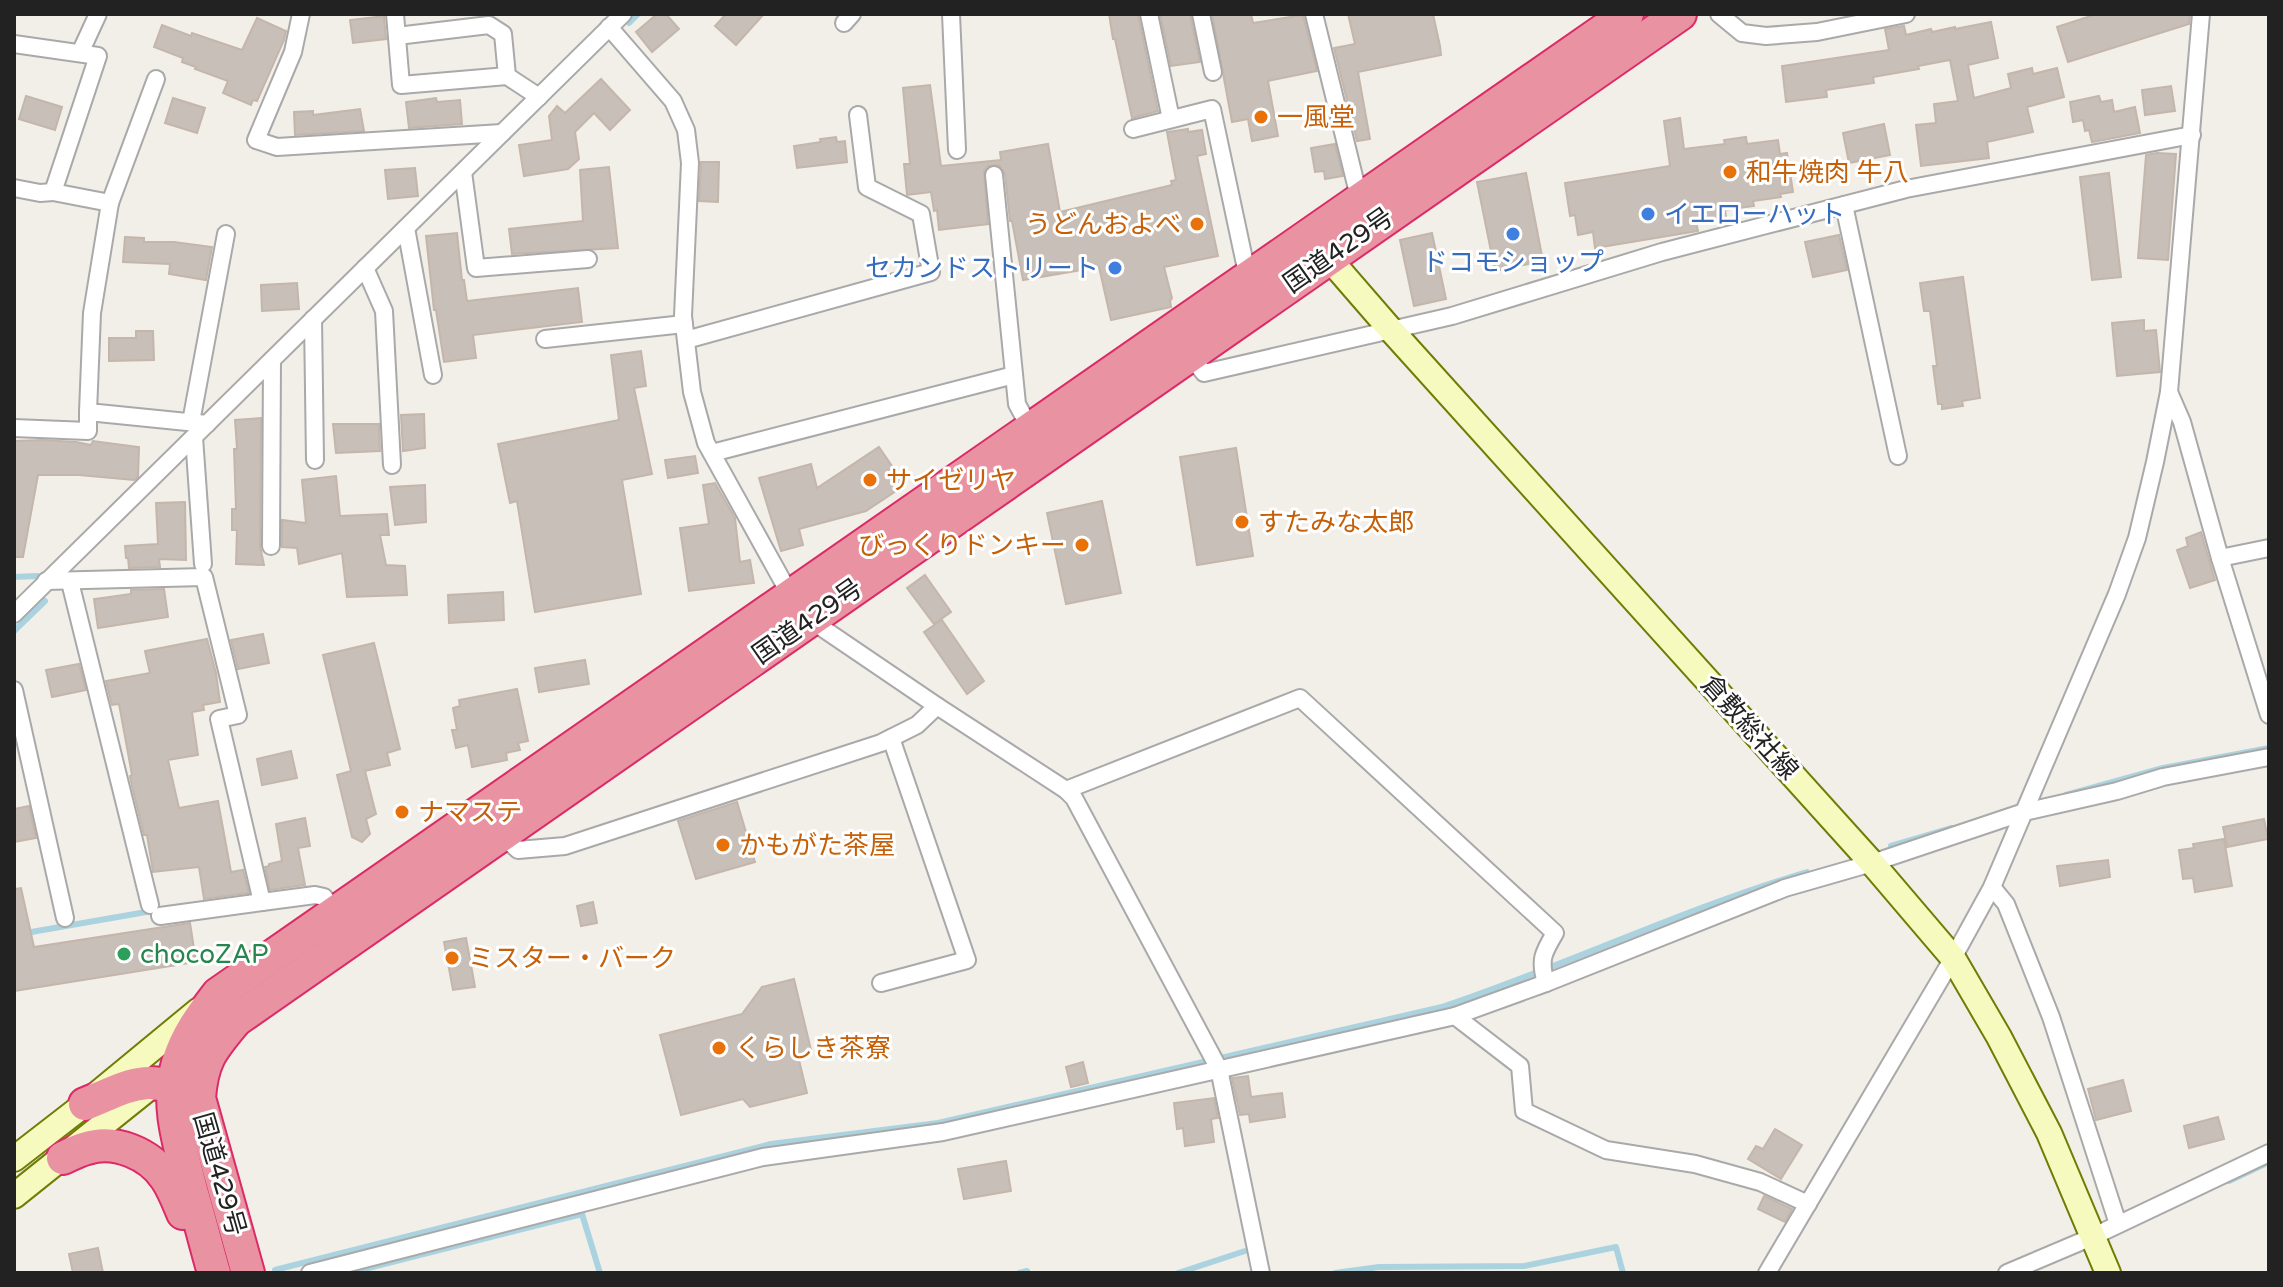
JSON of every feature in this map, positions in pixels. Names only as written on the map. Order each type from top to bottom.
[{"type":"highway","name":"国道429号","points":[[177,1083],[200,1076],[214,1047],[236,1020],[502,835],[1030,428],[1179,343],[1248,278],[1319,247],[1360,201],[1627,14]]},
{"type":"highway","name":"国道429号","points":[[213,1273],[173,1110],[191,1031],[218,994],[336,912],[800,608],[1319,247],[1680,14]]},
{"type":"highway","name":"国道429号","points":[[177,1083],[248,1273]]},
{"type":"highway","points":[[85,1104],[124,1088],[177,1083]]},
{"type":"highway","points":[[63,1158],[88,1147],[111,1146],[135,1152],[149,1161],[169,1182],[213,1273]]},
{"type":"main road","name":"倉敷総社線","points":[[1319,247],[1872,863],[1953,958],[2049,1133],[2108,1273]]},
{"type":"main road","points":[[14,1159],[218,994]]},
{"type":"main road","points":[[14,1196],[63,1158],[177,1083]]},
{"type":"street","points":[[80,53],[98,14]]},
{"type":"street","points":[[301,14],[293,52],[256,140],[277,147],[502,133]]},
{"type":"street","points":[[395,14],[401,85],[507,76],[539,97]]},
{"type":"street","points":[[14,614],[197,427],[272,360],[623,14]]},
{"type":"street","points":[[951,14],[957,150]]},
{"type":"street","points":[[1149,14],[1171,119]]},
{"type":"street","points":[[1201,14],[1213,72]]},
{"type":"street","points":[[1314,14],[1360,201]]},
{"type":"street","points":[[1719,14],[1742,33],[1766,36],[1817,32],[1906,14]]},
{"type":"street","points":[[1767,1273],[1992,887],[2117,594],[2137,538],[2169,392],[2201,14]]},
{"type":"street","points":[[397,36],[489,25],[503,34],[507,76]]},
{"type":"street","points":[[609,27],[673,101],[686,130],[690,163],[685,332],[692,392],[706,443],[800,608],[937,706],[1074,798],[1215,1063],[1261,1273]]},
{"type":"street","points":[[14,44],[98,56],[53,192]]},
{"type":"street","points":[[14,428],[88,431],[92,313],[110,203],[156,79]]},
{"type":"street","points":[[1133,129],[1212,109],[1248,278]]},
{"type":"street","points":[[545,339],[685,332],[931,272],[921,214],[867,187],[858,115]]},
{"type":"street","points":[[1179,343],[1204,373],[1452,316],[1662,252],[1906,189],[2192,135]]},
{"type":"street","points":[[463,172],[476,268],[588,259]]},
{"type":"street","points":[[994,175],[1017,404],[1030,428]]},
{"type":"street","points":[[14,188],[110,203]]},
{"type":"street","points":[[1844,205],[1898,456]]},
{"type":"street","points":[[406,228],[433,375]]},
{"type":"street","points":[[203,564],[197,427],[226,234]]},
{"type":"street","points":[[365,268],[384,311],[392,465]]},
{"type":"street","points":[[313,319],[315,460]]},
{"type":"street","points":[[271,546],[272,360]]},
{"type":"street","points":[[712,453],[1014,375]]},
{"type":"street","points":[[2169,392],[2182,422],[2269,715]]},
{"type":"street","points":[[88,412],[197,427]]},
{"type":"street","points":[[2220,558],[2269,548]]},
{"type":"street","points":[[46,581],[204,577],[238,715],[219,719],[262,902]]},
{"type":"street","points":[[70,582],[155,911],[315,895],[324,897],[336,912]]},
{"type":"street","points":[[14,690],[65,918]]},
{"type":"street","points":[[1066,790],[1300,698],[1555,933],[1542,960],[1545,976]]},
{"type":"street","points":[[502,835],[518,850],[565,846],[891,738],[917,725],[937,706]]},
{"type":"street","points":[[881,983],[967,960],[891,738]]},
{"type":"street","points":[[310,1273],[763,1157],[943,1132],[1215,1063],[1455,1016],[1545,976],[1785,888],[1872,863],[2027,807],[2117,791],[2163,777],[2269,757]]},
{"type":"street","points":[[1992,887],[2006,904],[2051,1017],[2118,1224]]},
{"type":"street","points":[[1455,1016],[1520,1066],[1524,1111],[1606,1150],[1695,1164],[1760,1182],[1808,1204]]},
{"type":"street","points":[[2007,1273],[2092,1237],[2269,1153]]},
{"type":"building","points":[[657,14],[666,14],[679,29],[652,52],[636,32]]},
{"type":"building","points":[[726,14],[764,14],[736,45],[715,26]]},
{"type":"building","points":[[1109,14],[1138,14],[1158,111],[1132,118]]},
{"type":"building","points":[[1160,14],[1190,14],[1200,62],[1171,66]]},
{"type":"building","points":[[1212,14],[1251,14],[1253,23],[1303,15],[1317,71],[1268,81],[1278,136],[1252,141],[1248,119],[1232,122]]},
{"type":"building","points":[[1348,14],[1433,14],[1441,55],[1358,72],[1370,139],[1357,141],[1334,48],[1355,44]]},
{"type":"building","points":[[2097,14],[2190,14],[2189,24],[2068,62],[2057,27]]},
{"type":"building","points":[[384,16],[386,39],[353,43],[350,20]]},
{"type":"building","points":[[257,18],[286,31],[257,101],[253,100],[251,105],[223,93],[228,81],[195,69],[182,62],[183,58],[154,47],[162,25],[242,50]]},
{"type":"building","points":[[1991,22],[1998,58],[1968,65],[1974,98],[2011,88],[2008,74],[2032,68],[2033,74],[2057,68],[2064,97],[2027,107],[2033,132],[1987,142],[1989,158],[1921,166],[1916,125],[1936,123],[1934,104],[1958,101],[1950,60],[1873,77],[1874,83],[1826,90],[1827,97],[1786,102],[1782,66],[1889,50],[1885,29],[1904,26],[1906,35]]},
{"type":"building","points":[[601,79],[630,110],[610,130],[594,113],[575,132],[579,159],[568,169],[524,176],[519,145],[552,140],[549,116],[557,106],[565,113]]},
{"type":"building","points":[[930,85],[941,166],[1001,160],[1000,152],[1048,144],[1060,212],[1172,185],[1171,181],[1176,180],[1167,132],[1202,130],[1206,154],[1197,156],[1218,256],[1164,267],[1172,298],[1171,307],[1111,320],[1099,267],[1023,280],[1010,221],[1005,174],[999,165],[988,166],[984,171],[988,224],[939,230],[931,192],[907,195],[904,164],[910,164],[903,88]]},
{"type":"building","points":[[2171,86],[2175,111],[2145,115],[2142,90]]},
{"type":"building","points":[[26,96],[62,107],[55,130],[19,119]]},
{"type":"building","points":[[2099,96],[2101,102],[2112,100],[2114,112],[2135,107],[2140,133],[2092,142],[2083,120],[2073,122],[2070,102]]},
{"type":"building","points":[[173,98],[205,108],[197,133],[165,123]]},
{"type":"building","points":[[436,98],[437,102],[460,100],[462,124],[409,128],[406,102]]},
{"type":"building","points":[[360,109],[364,131],[295,135],[294,112],[313,111],[313,115]]},
{"type":"building","points":[[1680,118],[1684,149],[1725,144],[1724,140],[1746,137],[1747,144],[1778,140],[1780,154],[1787,153],[1793,192],[1753,201],[1754,206],[1725,210],[1726,217],[1696,222],[1698,231],[1595,248],[1593,232],[1578,235],[1575,215],[1570,216],[1565,183],[1670,166],[1664,121]]},
{"type":"building","points":[[1884,124],[1890,155],[1849,163],[1843,133]]},
{"type":"building","points":[[836,137],[837,142],[845,141],[847,162],[797,168],[794,146]]},
{"type":"building","points":[[1335,144],[1343,176],[1325,179],[1324,171],[1315,172],[1311,148]]},
{"type":"building","points":[[2176,154],[2168,260],[2138,258],[2146,155]]},
{"type":"building","points":[[701,162],[719,162],[718,202],[699,201]]},
{"type":"building","points":[[609,167],[618,248],[512,254],[509,229],[583,221],[580,170]]},
{"type":"building","points":[[415,168],[418,196],[388,199],[385,170]]},
{"type":"building","points":[[1526,173],[1543,261],[1495,271],[1477,182]]},
{"type":"building","points":[[2109,173],[2121,277],[2092,280],[2080,177]]},
{"type":"building","points":[[457,233],[467,301],[578,288],[582,322],[473,335],[476,358],[444,362],[434,310],[426,236]]},
{"type":"building","points":[[1432,233],[1446,299],[1414,306],[1400,240]]},
{"type":"building","points":[[1839,235],[1847,270],[1813,277],[1805,242]]},
{"type":"building","points":[[125,237],[144,238],[144,242],[212,247],[206,280],[169,274],[170,264],[123,262]]},
{"type":"building","points":[[1963,277],[1980,398],[1962,401],[1963,406],[1942,409],[1942,404],[1938,404],[1933,366],[1937,366],[1930,311],[1924,311],[1920,283]]},
{"type":"building","points":[[297,283],[299,309],[262,311],[261,285]]},
{"type":"building","points":[[2144,320],[2144,331],[2156,330],[2160,372],[2117,376],[2112,323]]},
{"type":"building","points":[[136,331],[153,331],[154,360],[109,361],[109,338],[136,338]]},
{"type":"building","points":[[641,351],[646,386],[634,388],[652,474],[622,480],[641,594],[535,612],[517,501],[510,503],[498,444],[619,420],[611,355]]},
{"type":"building","points":[[424,414],[425,448],[403,451],[401,415]]},
{"type":"building","points":[[261,418],[260,546],[264,565],[236,564],[237,530],[232,530],[232,509],[236,509],[235,420]]},
{"type":"building","points":[[333,424],[379,424],[380,451],[336,453]]},
{"type":"building","points":[[43,440],[91,445],[93,441],[139,447],[138,477],[134,480],[38,475],[23,557],[14,557],[14,441]]},
{"type":"building","points":[[879,447],[905,485],[866,511],[799,529],[803,545],[781,551],[759,478],[811,464],[817,488]]},
{"type":"building","points":[[1236,448],[1253,556],[1197,565],[1180,457]]},
{"type":"building","points":[[695,456],[698,473],[668,478],[665,460]]},
{"type":"building","points":[[336,476],[340,516],[387,514],[389,535],[380,535],[386,565],[405,566],[407,595],[347,597],[342,553],[299,564],[297,548],[282,547],[282,520],[306,523],[302,480]]},
{"type":"building","points":[[715,483],[735,518],[740,562],[750,560],[754,583],[689,591],[680,528],[709,524],[703,485]]},
{"type":"building","points":[[425,485],[426,522],[395,525],[390,487]]},
{"type":"building","points":[[1102,501],[1121,593],[1066,604],[1047,513]]},
{"type":"building","points":[[185,502],[186,560],[159,559],[160,567],[129,568],[125,546],[158,544],[156,503]]},
{"type":"building","points":[[2201,532],[2215,580],[2190,588],[2177,550],[2188,546],[2186,538]]},
{"type":"building","points":[[925,575],[951,612],[934,624],[907,588]]},
{"type":"building","points":[[164,589],[168,617],[98,628],[94,599],[131,594],[131,590]]},
{"type":"building","points":[[503,592],[504,620],[449,623],[448,595]]},
{"type":"building","points":[[942,620],[984,681],[967,694],[924,632]]},
{"type":"building","points":[[263,634],[269,663],[238,669],[231,640]]},
{"type":"building","points":[[207,639],[220,702],[203,705],[204,710],[192,712],[198,755],[168,760],[179,808],[218,801],[231,872],[243,870],[249,893],[204,899],[199,867],[153,872],[147,835],[144,835],[132,786],[119,704],[112,705],[106,681],[150,673],[145,651]]},
{"type":"building","points":[[374,643],[400,749],[387,753],[390,765],[365,771],[376,814],[366,819],[370,834],[362,842],[352,837],[337,775],[351,771],[323,655]]},
{"type":"building","points":[[585,660],[589,684],[539,692],[535,668]]},
{"type":"building","points":[[79,664],[86,690],[52,697],[46,670]]},
{"type":"building","points":[[517,689],[528,741],[518,743],[520,750],[506,753],[507,760],[472,767],[468,745],[456,748],[452,730],[457,730],[453,708],[460,706],[459,700]]},
{"type":"building","points":[[291,751],[297,778],[262,785],[257,759]]},
{"type":"building","points":[[737,802],[755,862],[696,879],[678,821]]},
{"type":"building","points":[[29,806],[36,838],[14,842],[14,809]]},
{"type":"building","points":[[305,818],[310,846],[298,848],[305,885],[270,890],[265,867],[282,861],[276,824]]},
{"type":"building","points":[[2264,819],[2268,839],[2227,847],[2223,827]]},
{"type":"building","points":[[2224,839],[2232,886],[2195,892],[2193,878],[2183,879],[2179,850],[2194,848],[2193,844]]},
{"type":"building","points":[[2108,860],[2110,877],[2060,886],[2057,866]]},
{"type":"building","points":[[21,888],[34,947],[190,923],[196,962],[14,991],[14,889]]},
{"type":"building","points":[[593,902],[597,923],[581,926],[577,906]]},
{"type":"building","points":[[466,938],[475,987],[453,990],[444,942]]},
{"type":"building","points":[[794,979],[811,1050],[799,1060],[807,1093],[750,1107],[743,1099],[681,1115],[660,1035],[742,1014],[762,987]]},
{"type":"building","points":[[1083,1062],[1088,1083],[1071,1087],[1066,1067]]},
{"type":"building","points":[[1248,1076],[1251,1097],[1282,1093],[1285,1117],[1250,1122],[1249,1114],[1240,1115],[1232,1078]]},
{"type":"building","points":[[2123,1080],[2131,1111],[2096,1120],[2088,1089]]},
{"type":"building","points":[[1214,1098],[1218,1118],[1211,1119],[1214,1142],[1185,1146],[1183,1128],[1177,1129],[1174,1103]]},
{"type":"building","points":[[2218,1117],[2224,1139],[2189,1148],[2184,1126]]},
{"type":"building","points":[[1775,1129],[1802,1145],[1781,1179],[1748,1159],[1756,1146],[1763,1149]]},
{"type":"building","points":[[1006,1161],[1011,1191],[964,1199],[958,1169]]},
{"type":"building","points":[[1764,1196],[1792,1209],[1785,1222],[1758,1209]]},
{"type":"building","points":[[98,1248],[103,1273],[73,1273],[69,1254]]},
{"type":"waterway","points":[[629,23],[638,14]]},
{"type":"waterway","points":[[14,577],[37,576]]},
{"type":"waterway","points":[[14,631],[45,601]]},
{"type":"waterway","points":[[2066,795],[2163,768],[2269,748]]},
{"type":"waterway","points":[[1891,846],[1952,828]]},
{"type":"waterway","points":[[275,1270],[771,1144],[938,1123],[1442,1007],[1715,903],[1807,872]]},
{"type":"waterway","points":[[14,935],[152,911]]},
{"type":"waterway","points":[[2229,1181],[2269,1162]]},
{"type":"waterway","points":[[349,1273],[582,1214],[600,1273]]},
{"type":"waterway","points":[[1335,1273],[1379,1267],[1524,1266],[1616,1247],[1623,1273]]},
{"type":"waterway","points":[[1178,1273],[1245,1251]]},
{"type":"waterway","points":[[1019,1273],[1028,1273]]},
{"type":"place","name":"一風堂","points":[[1261,117]]},
{"type":"place","name":"和牛焼肉 牛八","points":[[1730,172]]},
{"type":"place","name":"イエローハット","points":[[1648,214]]},
{"type":"place","name":"うどんおよべ","points":[[1197,224]]},
{"type":"place","name":"ドコモショップ","points":[[1513,234]]},
{"type":"place","name":"セカンドストリート","points":[[1115,268]]},
{"type":"place","name":"サイゼリヤ","points":[[870,480]]},
{"type":"place","name":"すたみな太郎","points":[[1242,522]]},
{"type":"place","name":"びっくりドンキー","points":[[1082,545]]},
{"type":"place","name":"ナマステ","points":[[402,812]]},
{"type":"place","name":"かもがた茶屋","points":[[723,845]]},
{"type":"place","name":"chocoZAP","points":[[124,954]]},
{"type":"place","name":"ミスター・バーク","points":[[452,958]]},
{"type":"place","name":"くらしき茶寮","points":[[719,1048]]}]
